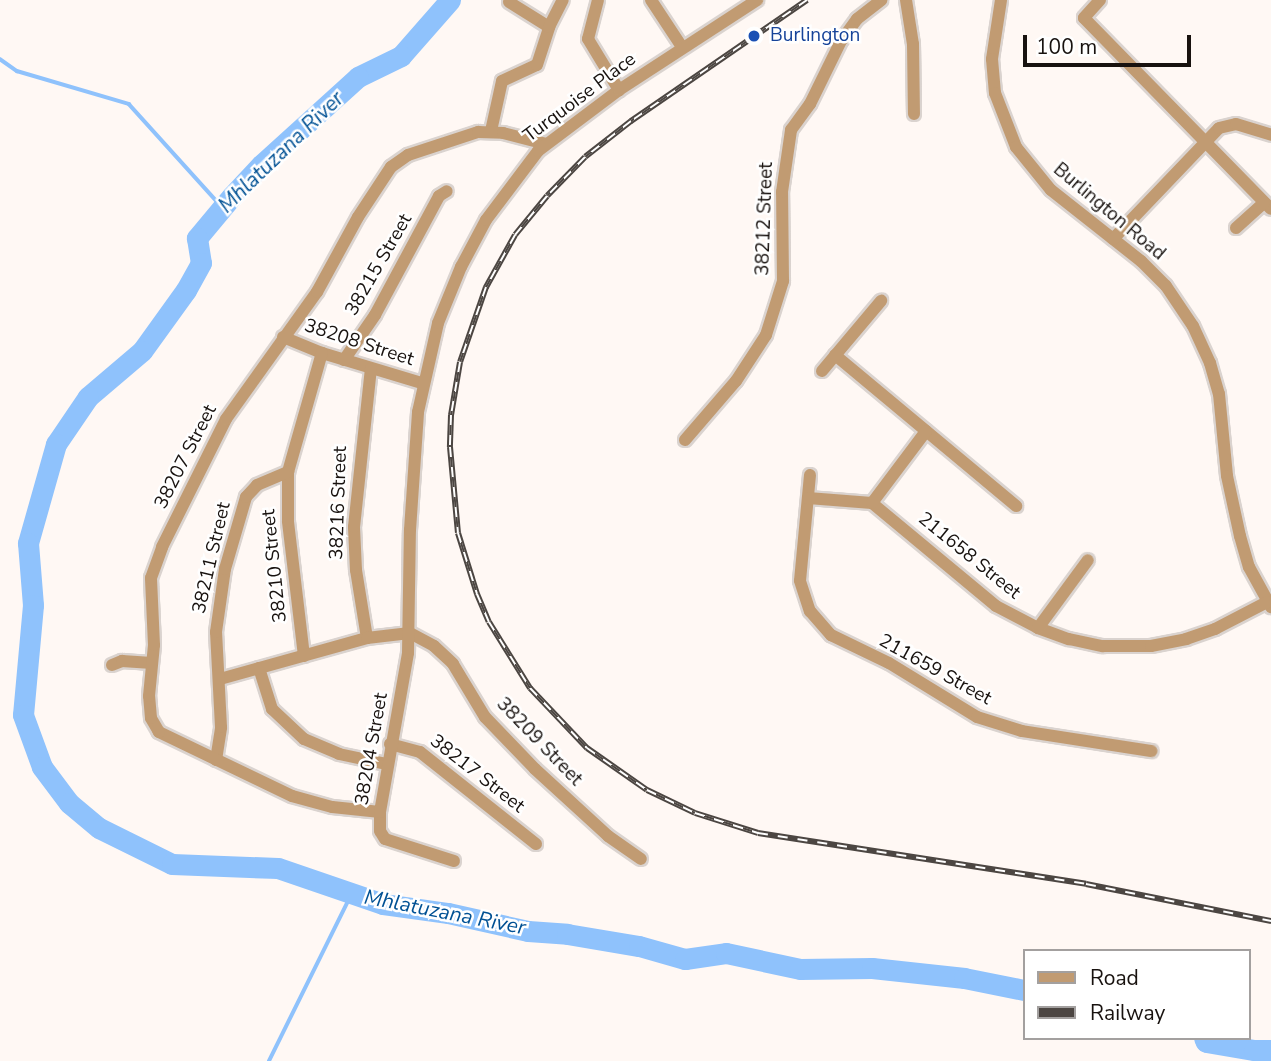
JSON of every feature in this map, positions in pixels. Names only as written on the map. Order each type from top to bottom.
[{"type":"street","points":[[491,131],[502,81],[537,65],[563,0]]},
{"type":"street","points":[[598,0],[588,39],[619,90]]},
{"type":"street","points":[[652,0],[682,47]]},
{"type":"street","name":"Turquoise Place","points":[[410,633],[410,519],[422,383],[438,323],[461,267],[495,205],[546,144],[682,47],[757,0]]},
{"type":"street","name":"38212 Street","points":[[685,440],[736,382],[766,334],[778,306],[783,281],[782,192],[791,131],[810,104],[841,41],[857,19],[881,0]]},
{"type":"street","points":[[906,0],[913,44],[914,114]]},
{"type":"street","name":"Burlington Road","points":[[1001,0],[992,59],[998,104],[1016,147],[1051,190],[1113,239],[1166,286],[1192,326],[1210,363],[1223,414],[1233,510],[1249,567],[1269,604]]},
{"type":"street","points":[[1100,0],[1084,18],[1268,206],[1236,228]]},
{"type":"street","points":[[509,2],[550,27]]},
{"type":"street","points":[[1113,239],[1219,128],[1236,124],[1271,135]]},
{"type":"street","name":"38207 Street","points":[[380,812],[314,804],[165,737],[154,725],[149,696],[154,646],[149,590],[158,557],[226,419],[317,292],[358,217],[397,161],[418,151],[478,132],[491,131],[546,144]]},
{"type":"street","name":"38215 Street","points":[[344,360],[375,315],[439,196],[447,191]]},
{"type":"street","points":[[822,371],[881,301]]},
{"type":"street","name":"38208 Street","points":[[284,337],[322,353],[422,383]]},
{"type":"street","name":"38210 Street","points":[[304,656],[288,521],[288,472],[322,353]]},
{"type":"street","points":[[835,355],[1016,506]]},
{"type":"street","name":"38216 Street","points":[[366,638],[356,570],[354,527],[371,369]]},
{"type":"street","points":[[808,498],[872,503],[926,431]]},
{"type":"street","name":"38211 Street","points":[[216,760],[221,740],[220,679],[216,645],[218,600],[239,513],[246,497],[257,485],[288,472]]},
{"type":"street","name":"211659 Street","points":[[810,475],[799,560],[800,581],[810,611],[831,635],[889,663],[978,717],[1044,736],[1151,751]]},
{"type":"street","name":"211658 Street","points":[[872,503],[988,599],[1038,628],[1103,646],[1152,646],[1186,639],[1269,604]]},
{"type":"street","points":[[1038,628],[1088,560]]},
{"type":"street","points":[[220,679],[366,638],[410,633]]},
{"type":"street","name":"38204 Street","points":[[410,633],[390,744],[380,812],[380,831],[385,839],[454,861]]},
{"type":"street","name":"38209 Street","points":[[410,633],[445,656],[485,717],[535,769],[608,836],[641,859]]},
{"type":"street","points":[[111,666],[122,661],[152,663]]},
{"type":"street","points":[[259,668],[272,709],[303,739],[339,754],[387,764]]},
{"type":"street","name":"38217 Street","points":[[390,744],[420,752],[536,844]]},
{"type":"waterway","name":"Mhlatuzana River","points":[[450,0],[401,56],[358,77],[261,165],[232,196],[197,238],[201,263],[186,290],[142,351],[88,397],[56,444],[28,543],[33,605],[23,715],[42,767],[69,803],[99,828],[172,864],[278,868],[383,904],[448,913],[528,931],[567,934],[639,946],[685,959],[726,953],[800,969],[872,968],[964,978],[1023,990]]},
{"type":"waterway","points":[[0,59],[17,71],[129,104],[222,207]]},
{"type":"waterway","points":[[269,1061],[352,893]]},
{"type":"waterway","name":"Mhlatuzana River","points":[[1205,1040],[1254,1050],[1271,1050]]},
{"type":"railway","points":[[807,0],[631,121],[585,157],[547,196],[515,235],[486,287],[460,362],[451,415],[450,447],[458,533],[477,594],[489,622],[530,688],[587,748],[647,790],[695,813],[758,833],[1086,884],[1271,921]]},
{"type":"place","name":"Burlington","points":[[754,36]]}]
